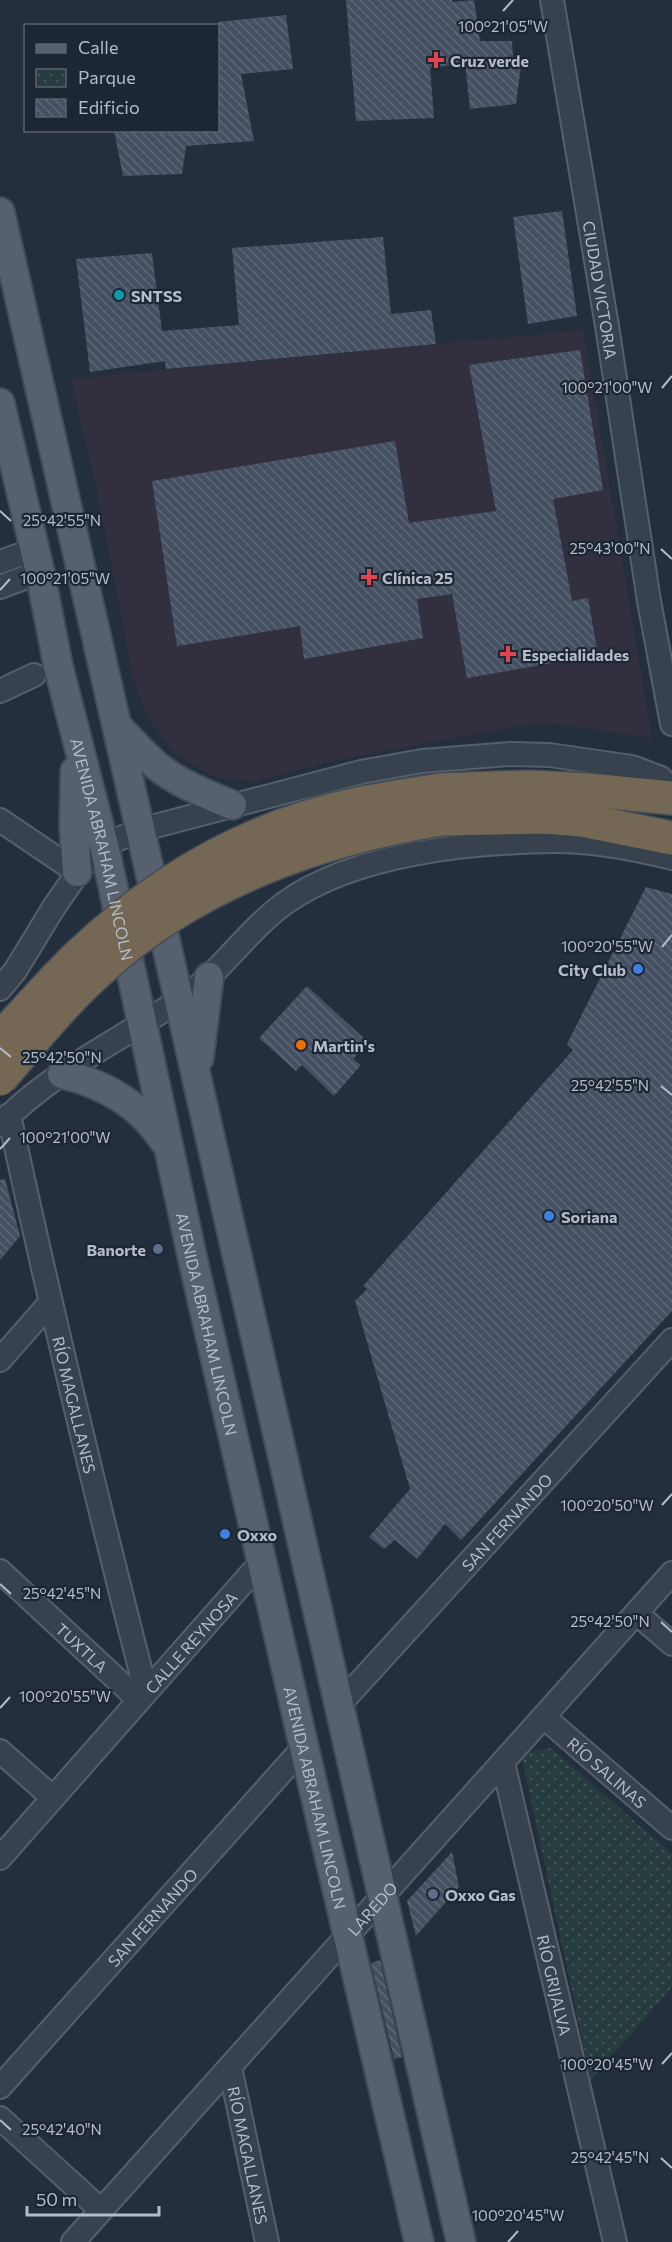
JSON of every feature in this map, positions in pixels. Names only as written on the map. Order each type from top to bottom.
[{"type":"highway","points":[[0,1079],[98,971],[130,945],[181,910],[238,880],[312,850],[369,832],[441,804],[528,787],[672,796]]},
{"type":"highway","points":[[0,1039],[57,976],[104,933],[174,880],[213,856],[303,818],[391,797],[582,820],[672,838]]},
{"type":"main road","points":[[0,212],[461,2242]]},
{"type":"main road","name":"AVENIDA ABRAHAM LINCOLN","points":[[0,403],[37,561],[58,665],[104,845],[192,1256],[419,2242]]},
{"type":"main road","points":[[117,726],[156,765],[170,775],[190,787],[232,805]]},
{"type":"main road","points":[[76,739],[74,827],[77,872]]},
{"type":"main road","points":[[197,1081],[209,977]]},
{"type":"main road","points":[[62,1074],[108,1089],[126,1100],[154,1125],[170,1150]]},
{"type":"main road","points":[[184,1217],[200,1224],[208,1224],[213,1222],[225,1207]]},
{"type":"main road","points":[[192,1256],[204,1250],[220,1248],[237,1260]]},
{"type":"street","name":"CIUDAD VICTORIA","points":[[552,0],[607,326],[649,601],[672,724]]},
{"type":"street","points":[[0,562],[37,561]]},
{"type":"street","points":[[0,587],[37,561]]},
{"type":"street","points":[[0,691],[34,675]]},
{"type":"street","points":[[0,989],[15,971],[88,858],[104,845],[140,830],[371,771],[422,761],[512,754],[549,755],[632,767],[661,778],[672,796]]},
{"type":"street","points":[[0,820],[77,872]]},
{"type":"street","points":[[5,1120],[62,1074],[180,1001],[209,977],[285,903],[336,876],[382,862],[454,848],[558,841],[614,847],[672,858]]},
{"type":"street","name":"RÍO MAGALLANES","points":[[5,1120],[142,1696]]},
{"type":"street","points":[[0,1360],[50,1304]]},
{"type":"street","name":"SAN FERNANDO","points":[[339,1705],[671,1345]]},
{"type":"street","name":"CALLE REYNOSA","points":[[0,1858],[263,1560]]},
{"type":"street","name":"TUXTLA","points":[[0,1571],[142,1696]]},
{"type":"street","name":"LAREDO","points":[[73,2242],[672,1573]]},
{"type":"street","points":[[636,1613],[672,1644]]},
{"type":"street","name":"RÍO SALINAS","points":[[544,1717],[672,1828]]},
{"type":"street","name":"SAN FERNANDO","points":[[0,2087],[304,1747]]},
{"type":"street","points":[[0,1751],[53,1798]]},
{"type":"street","name":"RÍO GRIJALVA","points":[[503,1763],[615,2242]]},
{"type":"street","name":"RÍO MAGALLANES","points":[[230,2067],[267,2242]]},
{"type":"street","points":[[0,2118],[101,2210]]},
{"type":"shaded area","name":"Clínica 25","points":[[583,330],[652,738],[541,722],[336,760],[255,782],[213,776],[175,754],[148,718],[133,677],[97,490],[71,379]]},
{"type":"green space","points":[[551,1748],[672,1854],[672,1987],[591,2080],[521,1754]]},
{"type":"building","name":"Cruz verde","points":[[346,0],[452,0],[452,2],[474,0],[480,41],[512,41],[513,57],[522,58],[516,104],[470,109],[465,63],[430,68],[434,118],[356,121]]},
{"type":"building","points":[[286,15],[293,69],[241,74],[254,141],[186,146],[182,174],[123,176],[114,132],[219,132],[218,22]]},
{"type":"building","points":[[562,211],[577,316],[528,324],[513,217]]},
{"type":"building","points":[[383,237],[391,314],[431,310],[436,344],[166,369],[165,361],[90,372],[76,259],[152,253],[162,331],[239,325],[232,248]]},
{"type":"building","points":[[580,350],[603,490],[553,499],[572,601],[588,598],[598,655],[467,678],[452,594],[417,599],[423,638],[304,659],[300,626],[177,646],[152,481],[395,441],[409,523],[496,511],[469,365]]},
{"type":"building","name":"Soriana","points":[[646,887],[672,894],[672,1311],[461,1540],[445,1524],[417,1559],[395,1540],[384,1549],[369,1537],[410,1489],[355,1301],[367,1289],[363,1286],[573,1050],[567,1044]]},
{"type":"building","points":[[307,986],[368,1042],[353,1059],[361,1065],[334,1096],[302,1065],[296,1071],[259,1038]]},
{"type":"building","points":[[5,1179],[20,1236],[0,1260],[0,1180]]},
{"type":"building","name":"Oxxo Gas","points":[[452,1852],[459,1887],[416,1936],[407,1901]]},
{"type":"building","points":[[380,1960],[402,2057],[394,2059],[371,1963]]},
{"type":"place","name":"Cruz verde","points":[[436,60]]},
{"type":"place","name":"SNTSS","points":[[119,295]]},
{"type":"place","name":"Clínica 25","points":[[369,577]]},
{"type":"place","name":"Especialidades","points":[[508,654]]},
{"type":"place","name":"City Club","points":[[638,969]]},
{"type":"place","name":"Martin's","points":[[301,1045]]},
{"type":"place","name":"Soriana","points":[[549,1216]]},
{"type":"place","name":"Banorte","points":[[158,1249]]},
{"type":"place","name":"Oxxo","points":[[225,1534]]},
{"type":"place","name":"Oxxo Gas","points":[[433,1894]]}]
